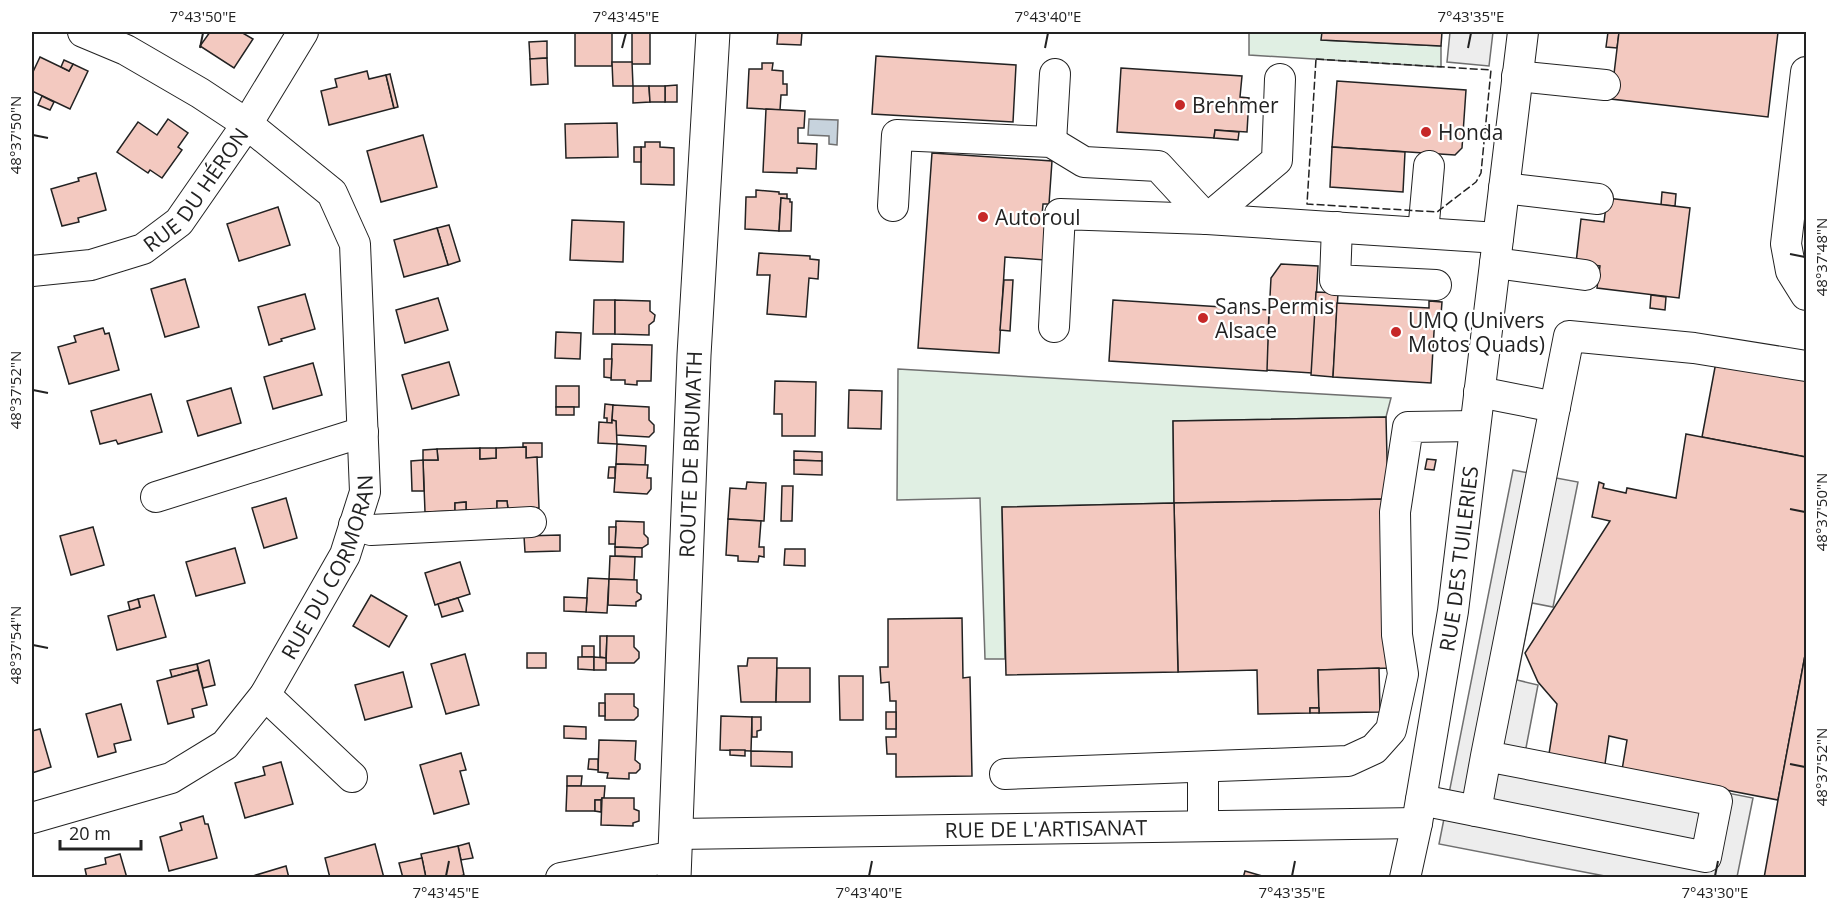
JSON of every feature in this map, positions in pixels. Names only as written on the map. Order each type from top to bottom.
[{"type":"main road","name":"ROUTE DE BRUMATH","points":[[675,856],[694,355],[713,32]]},
{"type":"street","name":"RUE DU CORMORAN","points":[[32,818],[171,778],[225,745],[265,695],[345,555],[365,492],[355,244],[332,193],[247,124],[200,93],[126,50],[83,32]]},
{"type":"street","name":"RUE DU HÉRON","points":[[32,271],[91,265],[143,249],[179,222],[247,124],[303,32]]},
{"type":"street","name":"RUE DES TUILERIES","points":[[1406,878],[1453,611],[1522,32]]},
{"type":"street","points":[[1806,72],[1786,244],[1791,271],[1806,295]]},
{"type":"street","points":[[1051,142],[1055,74]]},
{"type":"street","points":[[1517,76],[1605,85]]},
{"type":"street","points":[[1207,219],[1277,160],[1280,79]]},
{"type":"street","points":[[893,206],[897,135],[1051,142],[1084,162],[1158,166],[1207,219]]},
{"type":"street","points":[[1423,233],[1429,166]]},
{"type":"street","points":[[1504,188],[1598,200]]},
{"type":"street","points":[[1054,327],[1060,214],[1207,219],[1423,233],[1496,250],[1585,275]]},
{"type":"street","points":[[1337,227],[1335,280],[1436,285]]},
{"type":"street","points":[[1476,811],[1569,336],[1694,348],[1806,366]]},
{"type":"street","points":[[1479,392],[1555,407]]},
{"type":"street","points":[[1005,774],[1348,761],[1374,749],[1391,730],[1403,674],[1397,635],[1395,512],[1408,427],[1475,426]]},
{"type":"street","name":"RUE DU CORMORAN","points":[[156,497],[363,432]]},
{"type":"street","points":[[354,525],[371,530],[531,522]]},
{"type":"street","points":[[265,695],[352,777]]},
{"type":"street","name":"RUE DE L'ARTISANAT","points":[[561,878],[675,856],[1203,826],[1419,811],[1476,811],[1706,857],[1717,801],[1486,756]]},
{"type":"street","points":[[1203,766],[1203,826]]},
{"type":"green space","points":[[1249,32],[1322,32],[1322,40],[1441,46],[1441,67],[1249,55]]},
{"type":"green space","points":[[898,369],[1391,398],[1386,417],[1173,421],[1174,503],[1002,507],[1005,659],[985,659],[980,498],[897,500]]},
{"type":"shaded area","points":[[1450,32],[1493,32],[1489,66],[1447,62]]},
{"type":"shaded area","points":[[809,119],[838,120],[837,145],[829,144],[829,136],[808,135]]},
{"type":"shaded area","points":[[1513,470],[1578,482],[1553,607],[1532,603],[1517,680],[1538,685],[1525,753],[1753,798],[1737,877],[1610,877],[1439,844]]},
{"type":"building","points":[[210,32],[241,32],[253,39],[234,68],[200,46]]},
{"type":"building","points":[[575,32],[612,32],[612,66],[575,66]]},
{"type":"building","points":[[778,32],[802,32],[801,45],[777,44]]},
{"type":"building","points":[[1322,32],[1442,32],[1441,46],[1321,40]]},
{"type":"building","points":[[1608,32],[1619,33],[1617,48],[1606,47]]},
{"type":"building","points":[[1619,32],[1778,32],[1768,117],[1611,99]]},
{"type":"building","points":[[632,33],[650,33],[650,64],[632,64]]},
{"type":"building","points":[[547,41],[547,58],[530,59],[529,42]]},
{"type":"building","points":[[876,56],[1016,65],[1013,122],[872,114]]},
{"type":"building","points":[[40,57],[69,71],[73,64],[88,71],[70,109],[32,91],[32,74]]},
{"type":"building","points":[[547,58],[548,84],[531,85],[530,59]]},
{"type":"building","points":[[64,60],[73,64],[69,71],[61,67]]},
{"type":"building","points":[[612,62],[632,62],[633,86],[613,86]]},
{"type":"building","points":[[762,63],[773,63],[772,70],[783,71],[783,84],[787,84],[787,95],[781,95],[780,110],[747,108],[749,69],[762,69]]},
{"type":"building","points":[[1121,68],[1242,76],[1240,97],[1249,98],[1247,132],[1215,130],[1214,138],[1117,132]]},
{"type":"building","points":[[367,71],[369,79],[386,75],[394,108],[329,125],[321,91],[337,87],[335,79]]},
{"type":"building","points":[[390,74],[398,107],[394,108],[386,75]]},
{"type":"building","points":[[1337,81],[1466,90],[1462,148],[1455,155],[1332,147]]},
{"type":"building","points":[[677,85],[677,102],[665,102],[665,86]]},
{"type":"building","points":[[633,86],[649,86],[650,102],[633,103]]},
{"type":"building","points":[[649,86],[665,86],[665,102],[650,102]]},
{"type":"building","points":[[42,96],[54,102],[50,110],[38,105]]},
{"type":"building","points":[[766,109],[805,111],[804,128],[798,128],[798,143],[817,144],[816,169],[797,168],[797,173],[763,172]]},
{"type":"building","points":[[168,119],[188,133],[178,147],[182,150],[162,178],[150,170],[148,173],[117,152],[138,122],[157,135]]},
{"type":"building","points":[[617,123],[618,157],[566,158],[565,124]]},
{"type":"building","points":[[1215,130],[1239,132],[1238,140],[1214,138]]},
{"type":"building","points":[[423,135],[437,187],[381,202],[367,151]]},
{"type":"building","points":[[645,142],[660,142],[660,147],[674,148],[674,185],[641,184],[641,147],[645,147]]},
{"type":"building","points":[[634,147],[641,147],[641,162],[634,162]]},
{"type":"building","points":[[1332,147],[1405,152],[1403,192],[1330,187]]},
{"type":"building","points":[[932,153],[1052,161],[1049,204],[1043,204],[1042,216],[1048,216],[1045,260],[1005,257],[999,353],[918,348]]},
{"type":"building","points":[[96,173],[106,210],[78,218],[79,222],[62,226],[51,189],[79,181],[78,178]]},
{"type":"building","points":[[756,190],[787,194],[787,199],[781,198],[779,231],[745,229],[746,197],[756,197]]},
{"type":"building","points":[[1662,192],[1676,194],[1675,206],[1661,205]]},
{"type":"building","points":[[781,198],[790,199],[792,202],[791,231],[779,231]]},
{"type":"building","points":[[1607,198],[1690,208],[1679,298],[1597,288],[1600,266],[1576,263],[1581,219],[1604,222]]},
{"type":"building","points":[[278,207],[290,245],[239,261],[227,224]]},
{"type":"building","points":[[572,220],[624,222],[623,262],[570,260]]},
{"type":"building","points":[[449,225],[460,261],[448,265],[437,228]]},
{"type":"building","points":[[437,228],[448,265],[404,277],[394,240]]},
{"type":"building","points":[[759,253],[810,256],[810,259],[819,260],[818,279],[809,278],[806,317],[767,314],[770,275],[757,275]]},
{"type":"building","points":[[1281,264],[1318,266],[1312,373],[1266,370],[1271,278]]},
{"type":"building","points":[[185,279],[199,327],[165,337],[151,289]]},
{"type":"building","points":[[1004,280],[1013,280],[1010,331],[1000,330]]},
{"type":"building","points":[[1316,292],[1338,293],[1333,377],[1311,375]]},
{"type":"building","points":[[305,294],[315,329],[269,345],[258,307]]},
{"type":"building","points":[[1651,295],[1666,297],[1665,310],[1650,308]]},
{"type":"building","points":[[438,298],[448,330],[405,343],[396,310]]},
{"type":"building","points":[[594,300],[615,300],[615,334],[593,334]]},
{"type":"building","points":[[615,300],[650,301],[650,311],[655,315],[654,321],[649,325],[649,335],[615,334]]},
{"type":"building","points":[[1113,300],[1269,310],[1267,371],[1109,361]]},
{"type":"building","points":[[1429,301],[1442,302],[1441,315],[1435,315],[1431,383],[1333,377],[1337,303],[1429,308]]},
{"type":"building","points":[[103,328],[105,334],[109,333],[119,370],[69,384],[58,347],[76,342],[74,336]]},
{"type":"building","points":[[556,332],[581,333],[580,359],[555,358]]},
{"type":"building","points":[[612,344],[652,345],[651,381],[637,381],[637,385],[625,384],[625,380],[611,380]]},
{"type":"building","points":[[604,359],[612,359],[611,378],[604,377]]},
{"type":"building","points":[[449,362],[459,395],[412,409],[402,375]]},
{"type":"building","points":[[1716,362],[1806,379],[1806,457],[1702,437]]},
{"type":"building","points":[[313,363],[322,395],[273,409],[264,377]]},
{"type":"building","points":[[775,381],[816,382],[815,436],[782,436],[782,414],[774,414]]},
{"type":"building","points":[[556,386],[579,386],[579,407],[556,407]]},
{"type":"building","points":[[231,388],[241,423],[198,436],[187,401]]},
{"type":"building","points":[[849,390],[882,391],[881,429],[848,428]]},
{"type":"building","points":[[151,394],[162,432],[118,444],[116,440],[100,444],[91,411]]},
{"type":"building","points":[[605,404],[613,405],[612,423],[607,423],[607,418],[604,418]]},
{"type":"building","points":[[613,405],[649,407],[649,420],[654,425],[654,432],[649,437],[616,435],[616,421],[612,420]]},
{"type":"building","points":[[556,407],[574,407],[574,415],[556,415]]},
{"type":"building","points":[[1386,417],[1388,499],[1174,503],[1173,421]]},
{"type":"building","points":[[612,420],[616,421],[617,444],[598,443],[599,422],[612,423]]},
{"type":"building","points":[[1686,434],[1806,457],[1806,650],[1778,800],[1622,770],[1627,740],[1609,736],[1605,764],[1549,754],[1557,704],[1538,682],[1525,653],[1610,521],[1592,517],[1599,482],[1604,484],[1603,488],[1626,493],[1627,488],[1676,498]]},
{"type":"building","points":[[523,443],[542,443],[542,457],[526,458],[526,447],[523,447]]},
{"type":"building","points":[[617,444],[646,446],[645,465],[616,464]]},
{"type":"building","points":[[526,447],[526,458],[537,457],[539,508],[508,509],[507,501],[497,501],[497,510],[466,510],[466,502],[455,503],[455,511],[425,512],[423,460],[438,460],[437,449],[480,448],[480,459],[496,458],[496,448]]},
{"type":"building","points":[[480,448],[496,448],[496,458],[480,459]]},
{"type":"building","points":[[437,449],[438,460],[423,460],[423,450]]},
{"type":"building","points":[[794,451],[822,452],[822,461],[794,460]]},
{"type":"building","points":[[1427,459],[1436,460],[1434,470],[1425,469]]},
{"type":"building","points":[[423,460],[424,491],[412,491],[411,461]]},
{"type":"building","points":[[794,460],[822,461],[822,475],[794,474]]},
{"type":"building","points":[[616,464],[648,465],[647,478],[651,478],[651,489],[647,494],[614,492]]},
{"type":"building","points":[[609,467],[615,467],[615,478],[608,478]]},
{"type":"building","points":[[747,482],[766,483],[764,521],[728,519],[730,488],[746,489]]},
{"type":"building","points":[[782,486],[793,486],[792,521],[781,521]]},
{"type":"building","points":[[286,498],[297,538],[264,548],[252,508]]},
{"type":"building","points":[[1388,499],[1392,668],[1318,670],[1319,708],[1310,708],[1310,713],[1258,714],[1257,670],[1178,672],[1174,503]]},
{"type":"building","points":[[497,501],[507,501],[508,509],[497,510]]},
{"type":"building","points":[[466,502],[466,510],[455,511],[455,503]]},
{"type":"building","points":[[1174,503],[1178,672],[1006,675],[1002,507]]},
{"type":"building","points":[[728,519],[761,521],[759,547],[764,547],[764,557],[759,556],[758,562],[738,561],[738,556],[726,555]]},
{"type":"building","points":[[616,521],[644,522],[644,534],[648,538],[648,544],[642,548],[615,547]]},
{"type":"building","points":[[93,527],[104,565],[71,575],[60,536]]},
{"type":"building","points":[[609,527],[616,527],[615,544],[609,544]]},
{"type":"building","points":[[560,535],[560,551],[525,552],[524,536]]},
{"type":"building","points":[[615,547],[642,548],[642,557],[615,556]]},
{"type":"building","points":[[235,548],[245,583],[196,596],[186,562]]},
{"type":"building","points":[[785,549],[805,549],[805,566],[784,565]]},
{"type":"building","points":[[610,556],[635,557],[634,580],[609,579]]},
{"type":"building","points":[[460,562],[470,594],[435,605],[425,573]]},
{"type":"building","points":[[588,578],[609,579],[607,613],[586,612]]},
{"type":"building","points":[[609,579],[637,580],[637,592],[641,595],[641,599],[636,602],[636,606],[608,605]]},
{"type":"building","points":[[154,595],[166,637],[117,650],[108,616],[140,607],[138,599]]},
{"type":"building","points":[[371,595],[407,616],[389,647],[353,626]]},
{"type":"building","points":[[564,597],[587,598],[586,612],[564,611]]},
{"type":"building","points":[[458,598],[463,611],[442,617],[438,604]]},
{"type":"building","points":[[138,599],[140,607],[130,610],[128,602]]},
{"type":"building","points":[[962,618],[963,678],[970,677],[972,776],[896,777],[896,754],[887,754],[886,737],[896,737],[896,701],[890,701],[889,682],[881,683],[880,667],[888,667],[888,619]]},
{"type":"building","points":[[600,636],[607,636],[606,658],[600,657]]},
{"type":"building","points":[[607,636],[634,636],[634,647],[639,652],[639,658],[634,663],[606,663]]},
{"type":"building","points":[[582,646],[594,646],[594,657],[582,657]]},
{"type":"building","points":[[1806,650],[1806,878],[1764,878],[1778,800]]},
{"type":"building","points":[[527,653],[546,653],[546,668],[527,668]]},
{"type":"building","points":[[465,654],[479,705],[446,714],[431,664]]},
{"type":"building","points":[[578,657],[594,657],[594,670],[578,669]]},
{"type":"building","points":[[594,657],[606,658],[606,670],[594,670]]},
{"type":"building","points":[[748,658],[777,658],[776,702],[741,702],[738,666],[747,666]]},
{"type":"building","points":[[209,660],[215,685],[203,688],[197,664]]},
{"type":"building","points":[[197,664],[198,670],[172,677],[170,670]]},
{"type":"building","points":[[777,668],[810,668],[810,702],[776,702]]},
{"type":"building","points":[[1379,668],[1380,712],[1319,713],[1318,670]]},
{"type":"building","points":[[198,670],[207,705],[192,709],[194,717],[168,724],[157,681]]},
{"type":"building","points":[[403,672],[412,707],[365,720],[355,685]]},
{"type":"building","points":[[839,676],[863,676],[863,720],[840,720]]},
{"type":"building","points":[[605,694],[634,694],[634,706],[638,709],[638,716],[634,720],[605,720]]},
{"type":"building","points":[[599,703],[605,703],[605,716],[599,716]]},
{"type":"building","points":[[121,704],[131,740],[114,744],[116,752],[98,757],[86,714]]},
{"type":"building","points":[[1310,708],[1319,708],[1319,713],[1310,713]]},
{"type":"building","points":[[886,712],[896,712],[896,729],[886,729]]},
{"type":"building","points":[[721,716],[752,717],[751,751],[720,750]]},
{"type":"building","points":[[752,717],[761,717],[761,730],[757,731],[757,737],[752,737]]},
{"type":"building","points":[[564,726],[586,727],[586,739],[564,738]]},
{"type":"building","points":[[40,729],[51,767],[32,773],[32,731]]},
{"type":"building","points":[[599,740],[636,741],[635,760],[640,764],[640,769],[636,773],[629,773],[629,779],[607,778],[608,773],[598,772]]},
{"type":"building","points":[[730,750],[745,750],[745,756],[730,755]]},
{"type":"building","points":[[751,751],[792,752],[792,767],[751,766]]},
{"type":"building","points":[[461,753],[466,770],[460,771],[469,804],[434,814],[420,765]]},
{"type":"building","points":[[589,759],[598,759],[598,770],[588,769]]},
{"type":"building","points":[[281,762],[293,804],[245,818],[235,783],[265,775],[263,767]]},
{"type":"building","points":[[567,776],[582,776],[581,786],[567,786]]},
{"type":"building","points":[[567,786],[605,786],[604,798],[595,800],[595,811],[566,811]]},
{"type":"building","points":[[602,798],[634,798],[634,809],[639,811],[639,821],[633,823],[633,826],[601,825]]},
{"type":"building","points":[[595,800],[601,800],[601,812],[595,811]]},
{"type":"building","points":[[203,816],[205,824],[208,824],[217,858],[169,871],[160,837],[182,830],[180,823]]},
{"type":"building","points":[[469,843],[473,858],[461,860],[458,846]]},
{"type":"building","points":[[375,844],[384,878],[330,878],[325,858]]},
{"type":"building","points":[[458,846],[464,875],[453,878],[426,878],[421,854]]},
{"type":"building","points":[[120,854],[127,878],[87,878],[85,869],[106,864],[105,858]]},
{"type":"building","points":[[422,858],[426,878],[403,878],[399,863]]},
{"type":"building","points":[[286,866],[289,878],[246,878]]},
{"type":"building","points":[[1245,871],[1269,878],[1243,878]]},
{"type":"fence","points":[[1316,59],[1491,70],[1481,173],[1476,182],[1437,212],[1307,204],[1316,59]]},
{"type":"place","name":"Brehmer","points":[[1180,105]]},
{"type":"place","name":"Honda","points":[[1426,132]]},
{"type":"place","name":"Autoroul","points":[[983,217]]},
{"type":"place","name":"Sans Permis Alsace","points":[[1203,318]]},
{"type":"place","name":"UMQ (Univers Motos Quads)","points":[[1396,332]]}]
